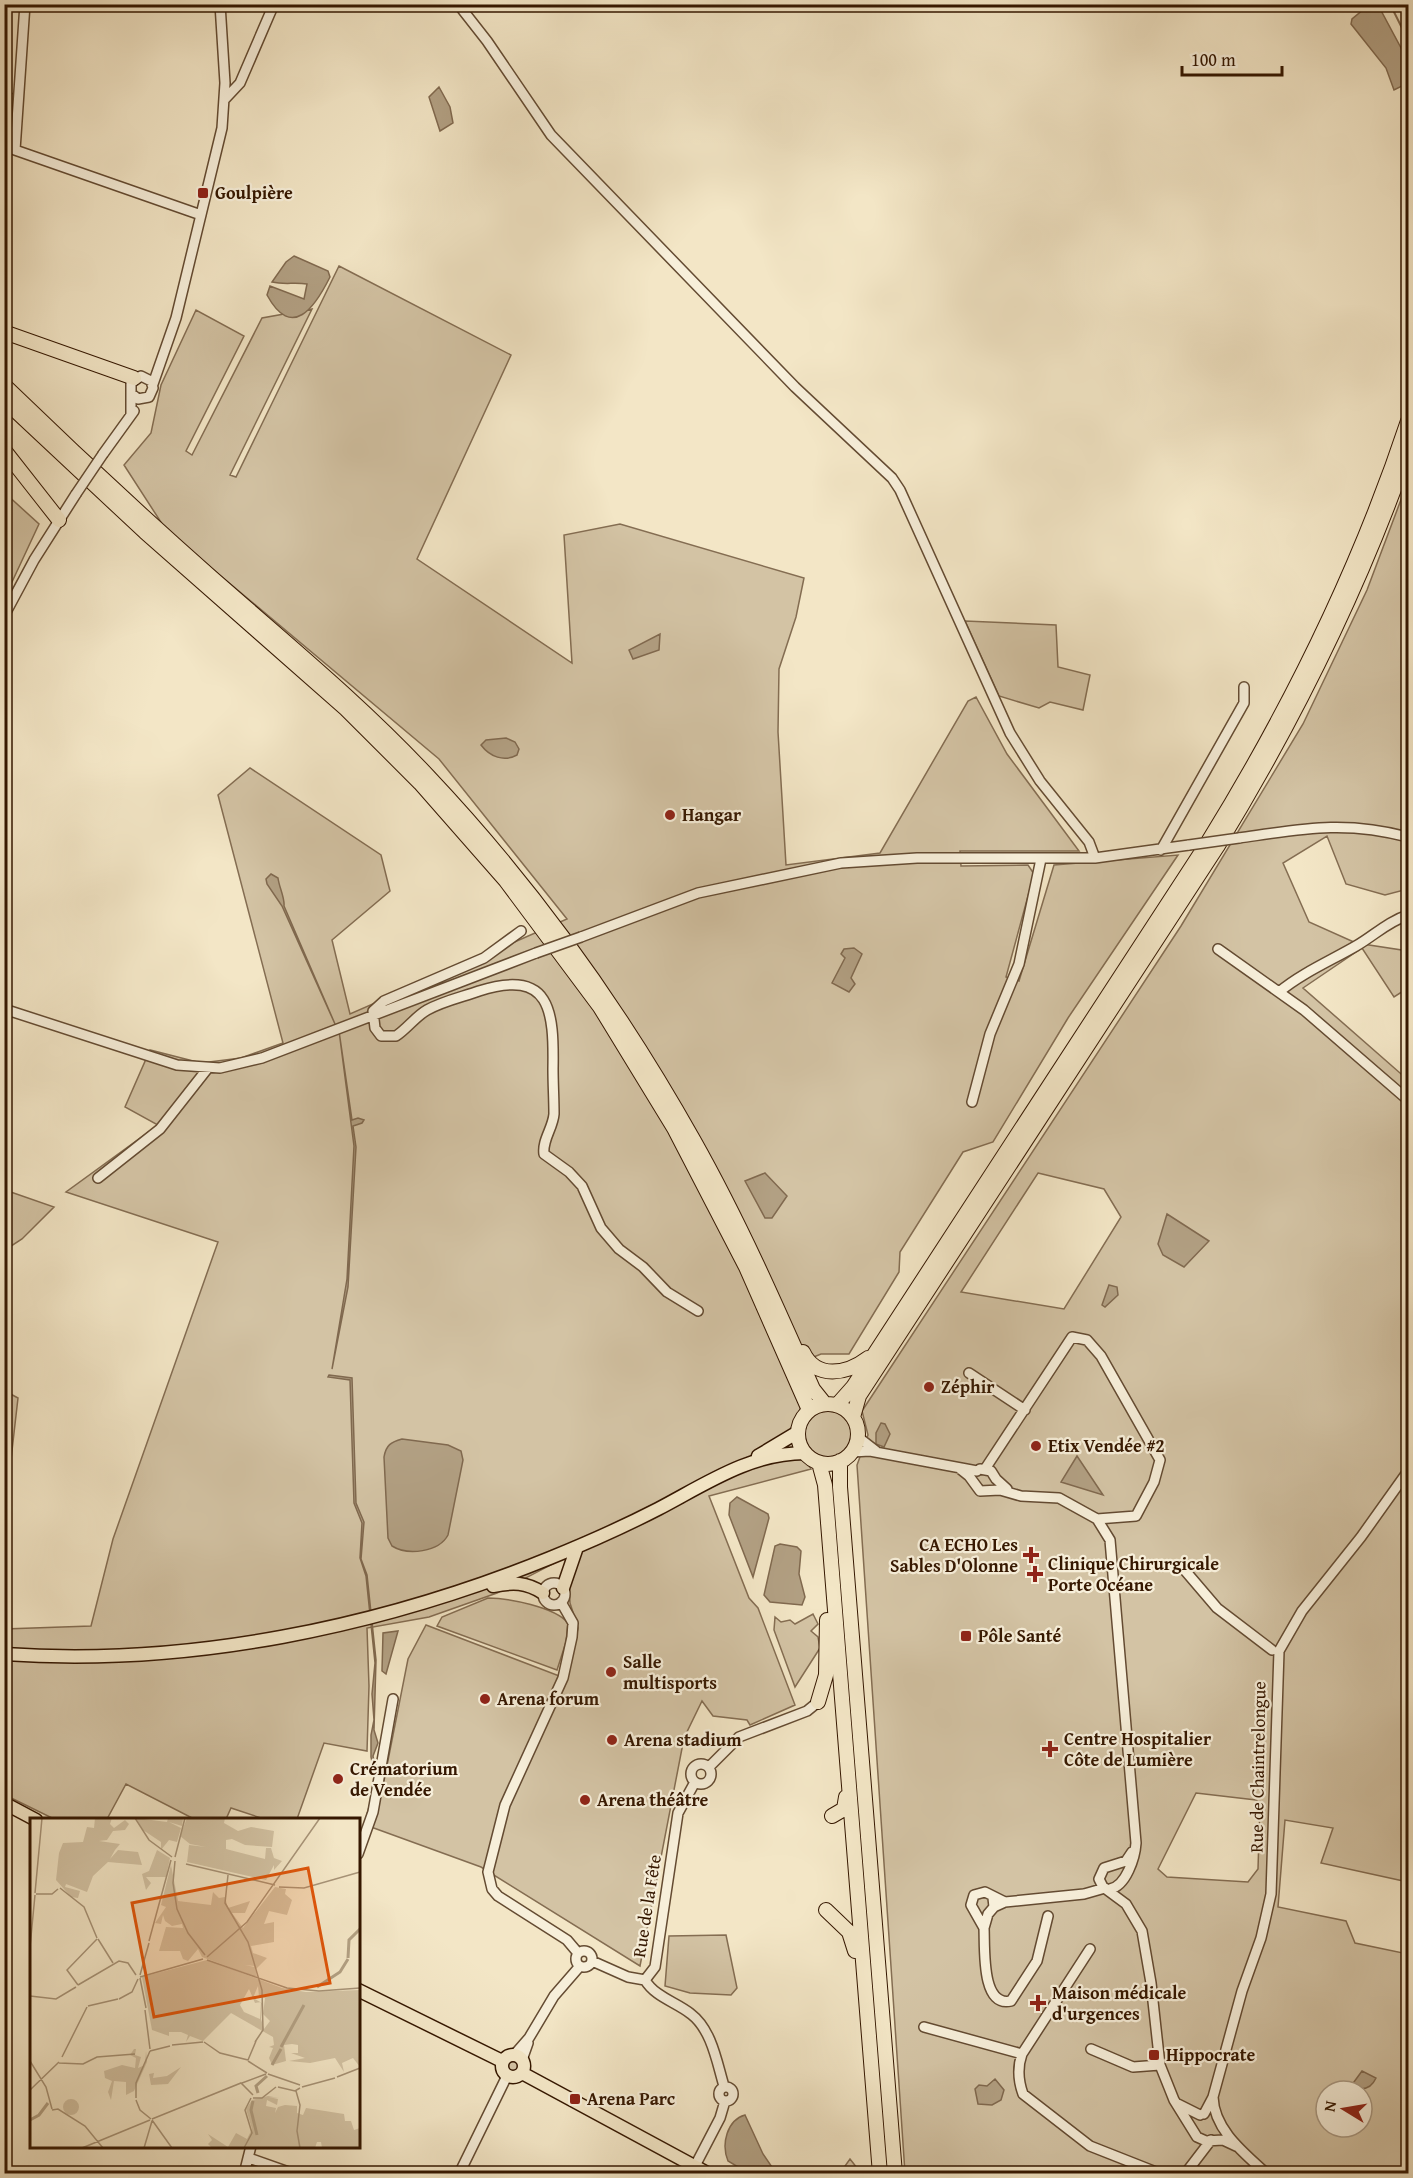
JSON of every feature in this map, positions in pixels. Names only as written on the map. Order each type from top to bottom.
[{"type":"highway","points":[[4,332],[138,377]]},
{"type":"highway","points":[[4,385],[151,523],[353,701],[428,775],[497,854],[578,958],[664,1088],[722,1192],[813,1389],[831,1404],[853,1417]]},
{"type":"highway","points":[[4,400],[145,532],[346,709],[426,789],[512,888],[609,1022],[674,1128],[746,1266],[809,1410]]},
{"type":"highway","points":[[880,2174],[867,2039],[824,1478],[819,1463],[805,1453],[799,1443],[799,1424],[809,1410],[831,1404],[848,1395],[1202,852],[1248,776],[1331,616],[1368,530],[1408,421]]},
{"type":"highway","points":[[4,450],[58,520]]},
{"type":"highway","points":[[819,1463],[840,1461],[852,1452],[858,1437],[853,1417],[859,1396],[1198,876],[1257,781],[1306,690],[1344,612],[1408,451]]},
{"type":"highway","points":[[778,1311],[807,1359],[820,1369],[847,1371],[876,1351]]},
{"type":"highway","points":[[840,1461],[840,1487],[895,2174]]},
{"type":"highway","points":[[818,1702],[827,1664],[828,1528]]},
{"type":"highway","points":[[832,1816],[844,1809],[847,1771]]},
{"type":"highway","points":[[826,1910],[841,1922],[852,1939],[867,2039]]},
{"type":"main road","points":[[4,1654],[59,1657],[182,1651],[279,1638],[376,1615],[442,1596],[577,1546],[741,1466],[798,1432]]},
{"type":"main road","points":[[741,1466],[766,1458],[805,1453]]},
{"type":"main road","points":[[564,1588],[577,1546]]},
{"type":"main road","points":[[442,1596],[469,1594],[510,1583],[530,1586],[543,1593]]},
{"type":"main road","points":[[4,1803],[32,1818]]},
{"type":"main road","points":[[360,1991],[502,2061]]},
{"type":"main road","points":[[520,2062],[513,2077],[507,2076],[502,2071],[502,2061],[507,2056],[520,2062],[709,2174]]},
{"type":"street","points":[[25,4],[15,150],[201,215]]},
{"type":"street","points":[[4,616],[58,520],[131,414],[153,391],[159,360],[176,318],[219,142],[225,99],[220,4]]},
{"type":"street","points":[[225,99],[240,83],[274,4]]},
{"type":"street","points":[[458,4],[487,41],[551,135],[795,387],[892,478],[900,490],[1010,733],[1041,781],[1094,849],[1095,858]]},
{"type":"street","points":[[131,414],[130,386],[159,360]]},
{"type":"street","points":[[138,377],[148,378],[153,384]]},
{"type":"street","points":[[132,394],[138,399],[146,399]]},
{"type":"street","points":[[1161,850],[1244,703],[1244,687]]},
{"type":"street","points":[[4,1009],[159,1060],[208,1068],[262,1058],[698,892],[820,866],[916,858],[1095,858],[1329,825],[1367,828],[1408,837]]},
{"type":"street","points":[[972,1102],[990,1034],[1018,964],[1041,859]]},
{"type":"street","points":[[1279,992],[1295,979],[1360,943],[1385,924],[1408,915]]},
{"type":"street","points":[[372,1016],[384,1001],[484,958],[521,931]]},
{"type":"street","points":[[1218,949],[1279,992],[1408,1100]]},
{"type":"street","points":[[372,1016],[377,1032],[391,1038],[435,1006],[501,984],[523,985],[540,996],[549,1011],[555,1036],[554,1115],[544,1146],[544,1154],[569,1172],[582,1186],[601,1228],[619,1249],[644,1267],[667,1292],[698,1311]]},
{"type":"street","points":[[98,1178],[160,1129],[208,1068]]},
{"type":"street","points":[[1048,1916],[1037,1961],[1011,2001],[999,2001],[988,1987],[984,1928],[988,1908],[1005,1902],[1107,1889],[1121,1881],[1134,1859],[1134,1832],[1110,1540],[1097,1519],[1054,1497],[977,1489],[1072,1337],[1087,1340],[1101,1356],[1160,1460],[1154,1482],[1136,1516],[1097,1519]]},
{"type":"street","points":[[969,1373],[1025,1410]]},
{"type":"street","points":[[858,1437],[881,1454]]},
{"type":"street","points":[[852,1452],[865,1451],[985,1474],[1014,1494]]},
{"type":"street","name":"Rue de Chaintrelongue","points":[[1202,2114],[1213,2097],[1242,1991],[1261,1938],[1271,1894],[1279,1651],[1302,1611],[1361,1537],[1408,1471]]},
{"type":"street","points":[[985,1474],[990,1490]]},
{"type":"street","points":[[1182,1567],[1217,1608],[1272,1650]]},
{"type":"street","points":[[551,1583],[558,1583],[564,1588],[565,1594],[561,1602],[554,1605],[548,1603],[543,1593],[545,1587],[551,1583]]},
{"type":"street","points":[[561,1602],[571,1618],[574,1629],[563,1678],[505,1805],[488,1872],[492,1889],[498,1896],[567,1940],[578,1953]]},
{"type":"street","points":[[360,1848],[373,1812],[393,1699]]},
{"type":"street","name":"Rue de la Fête","points":[[709,1767],[739,1737],[812,1709],[818,1702]]},
{"type":"street","name":"Rue de la Fête","points":[[703,1764],[709,1767],[711,1777],[707,1782],[701,1784],[695,1782],[691,1776],[694,1767],[703,1764]]},
{"type":"street","name":"Rue de la Fête","points":[[592,1961],[628,1977],[645,1980],[655,1967],[678,1813],[695,1782]]},
{"type":"street","points":[[1073,1895],[1099,1879],[1104,1868],[1114,1867],[1129,1857],[1134,1832]]},
{"type":"street","points":[[1114,1867],[1119,1872],[1126,1904]]},
{"type":"street","points":[[1099,1879],[1107,1889],[1126,1904],[1137,1920],[1146,1946],[1160,2065],[1174,2100],[1195,2133],[1238,2147]]},
{"type":"street","points":[[1090,1949],[1022,2054],[1018,2069],[1020,2085],[1023,2094],[1035,2105],[1089,2146],[1161,2174]]},
{"type":"street","points":[[520,2062],[529,2038],[554,1996],[580,1966],[588,1966],[592,1961],[588,1951],[578,1953]]},
{"type":"street","points":[[578,1953],[576,1959],[580,1966]]},
{"type":"street","points":[[645,1980],[653,1991],[683,2008],[701,2023],[707,2034],[724,2086],[729,2086],[734,2092],[732,2099],[725,2101],[720,2118],[695,2166]]},
{"type":"street","points":[[924,2027],[1022,2054]]},
{"type":"street","points":[[1091,2049],[1132,2067],[1160,2065]]},
{"type":"street","points":[[459,2174],[507,2076]]},
{"type":"street","name":"Rue de Chaintrelongue","points":[[1213,2097],[1218,2121]]},
{"type":"street","points":[[1174,2100],[1185,2109],[1218,2121],[1238,2147],[1267,2174]]},
{"type":"street","points":[[1197,2156],[1194,2120],[1202,2114]]},
{"type":"street","points":[[1185,2174],[1197,2156],[1218,2135],[1218,2121]]},
{"type":"street","points":[[244,2174],[251,2148]]},
{"type":"street","points":[[249,2158],[294,2174]]},
{"type":"shaded area","points":[[1369,5],[1378,5],[1408,61],[1408,83],[1394,90],[1386,68],[1351,24],[1352,19]]},
{"type":"shaded area","points":[[439,87],[450,107],[453,123],[440,131],[429,97]]},
{"type":"shaded area","points":[[5,91],[14,94],[12,139],[5,138]]},
{"type":"shaded area","points":[[294,256],[328,271],[330,277],[310,308],[294,317],[285,316],[276,309],[267,295],[270,286],[304,299],[307,284],[272,282],[286,262]]},
{"type":"shaded area","points":[[339,266],[511,355],[417,559],[572,663],[564,535],[620,524],[804,578],[796,617],[779,669],[778,732],[786,865],[880,853],[968,701],[976,697],[1007,754],[1079,851],[960,851],[961,866],[1028,865],[1034,874],[1006,977],[1019,981],[1054,865],[1178,855],[1068,1018],[993,1142],[963,1152],[900,1252],[899,1272],[849,1354],[821,1354],[784,1369],[801,1407],[789,1433],[811,1469],[709,1496],[749,1598],[758,1608],[795,1705],[750,1725],[747,1720],[713,1716],[702,1701],[684,1738],[640,1966],[481,1867],[371,1827],[381,1796],[408,1659],[426,1625],[567,1679],[578,1628],[570,1603],[569,1586],[581,1552],[685,1502],[656,1510],[497,1593],[429,1617],[367,1628],[369,1686],[367,1751],[324,1743],[297,1818],[261,1818],[231,1808],[226,1818],[192,1818],[126,1784],[108,1818],[52,1818],[5,1795],[4,1629],[91,1626],[113,1539],[218,1242],[66,1192],[158,1125],[125,1107],[150,1050],[201,1063],[241,1058],[283,1043],[218,795],[250,768],[381,855],[390,891],[332,940],[350,1014],[567,919],[439,759],[166,530],[124,465],[151,433],[161,385],[196,310],[244,336],[186,451],[192,455],[262,318],[312,309],[230,475],[236,477]]},
{"type":"shaded area","points":[[1408,481],[1408,889],[1385,895],[1346,884],[1327,836],[1283,863],[1309,922],[1356,943],[1408,951],[1408,988],[1394,997],[1362,948],[1303,988],[1408,1080],[1408,1882],[1321,1863],[1333,1828],[1285,1820],[1278,1907],[1346,1921],[1355,1943],[1408,1954],[1408,2173],[905,2173],[857,1465],[868,1435],[862,1411],[1181,926],[1303,724],[1367,590]],"holes":[[[1038,1173],[1104,1189],[1121,1217],[1064,1309],[961,1292]],[[1196,1793],[1256,1800],[1260,1803],[1258,1869],[1248,1882],[1167,1877],[1158,1869]]]},
{"type":"shaded area","points":[[5,493],[39,524],[5,597]]},
{"type":"shaded area","points":[[965,621],[1056,625],[1058,667],[1090,675],[1083,710],[1050,702],[1039,708],[999,696]]},
{"type":"shaded area","points":[[660,634],[659,650],[633,659],[629,650]]},
{"type":"shaded area","points":[[506,738],[515,742],[519,749],[517,755],[507,758],[498,757],[489,753],[481,745],[486,740]]},
{"type":"shaded area","points":[[271,874],[278,878],[284,906],[335,1024],[282,906],[267,884],[266,879]]},
{"type":"shaded area","points":[[854,948],[862,954],[851,978],[855,984],[849,992],[832,983],[845,958],[841,954],[844,949]]},
{"type":"shaded area","points":[[339,1031],[352,1120],[358,1118],[364,1120],[353,1126],[356,1147],[348,1287],[332,1369],[347,1279],[354,1146]]},
{"type":"shaded area","points":[[765,1173],[787,1196],[772,1218],[765,1218],[745,1181]]},
{"type":"shaded area","points":[[5,1190],[54,1207],[22,1239],[5,1250]]},
{"type":"shaded area","points":[[1167,1214],[1209,1241],[1184,1267],[1163,1255],[1158,1244]]},
{"type":"shaded area","points":[[1109,1285],[1117,1287],[1118,1295],[1105,1307],[1102,1305]]},
{"type":"shaded area","points":[[329,1375],[352,1378],[356,1503],[364,1522],[361,1559],[367,1575],[376,1660],[374,1730],[378,1743],[373,1756],[378,1781],[360,1841],[376,1781],[371,1757],[375,1663],[366,1576],[360,1558],[362,1523],[354,1503],[350,1380],[328,1377]]},
{"type":"shaded area","points":[[5,1391],[18,1398],[10,1468],[5,1478]]},
{"type":"shaded area","points":[[828,1411],[844,1418],[851,1434],[844,1450],[828,1457],[812,1450],[805,1434],[812,1418]]},
{"type":"shaded area","points":[[881,1423],[885,1424],[890,1434],[884,1447],[876,1444],[876,1433]]},
{"type":"shaded area","points":[[402,1439],[448,1445],[461,1451],[463,1460],[448,1535],[438,1545],[423,1551],[399,1549],[392,1546],[388,1538],[384,1457],[390,1445]]},
{"type":"shaded area","points":[[1077,1456],[1103,1495],[1061,1482]]},
{"type":"shaded area","points":[[737,1497],[768,1514],[769,1518],[753,1577],[729,1515],[730,1503]]},
{"type":"shaded area","points":[[780,1544],[797,1547],[801,1551],[799,1574],[805,1597],[802,1605],[770,1602],[764,1595],[775,1546]]},
{"type":"shaded area","points":[[488,1598],[542,1608],[562,1617],[568,1623],[566,1642],[557,1670],[437,1626],[442,1617]]},
{"type":"shaded area","points":[[813,1614],[818,1624],[811,1631],[818,1637],[820,1648],[795,1687],[774,1630],[775,1617],[781,1622],[790,1620],[795,1624]]},
{"type":"shaded area","points":[[398,1631],[386,1674],[382,1671],[383,1633]]},
{"type":"shaded area","points":[[726,1935],[737,1988],[731,1995],[690,1993],[665,1986],[669,1936]]},
{"type":"shaded area","points":[[510,2059],[516,2059],[520,2066],[516,2073],[510,2073],[506,2069],[506,2063]]},
{"type":"shaded area","points":[[1362,2071],[1376,2078],[1374,2082],[1374,2079],[1356,2079]]},
{"type":"shaded area","points":[[995,2079],[1004,2090],[1001,2100],[992,2105],[978,2104],[975,2089],[979,2085],[987,2086]]},
{"type":"shaded area","points":[[745,2115],[763,2154],[776,2173],[748,2173],[728,2161],[725,2147],[727,2134],[734,2122]]},
{"type":"shaded area","points":[[850,2159],[861,2173],[840,2173]]},
{"type":"waterway","points":[[1390,4],[1408,40]]},
{"type":"place","name":"Goulpière","points":[[203,193]]},
{"type":"place","name":"Hangar","points":[[670,815]]},
{"type":"place","name":"Zéphir","points":[[929,1387]]},
{"type":"place","name":"Etix Vendée #2","points":[[1036,1446]]},
{"type":"place","name":"CA ECHO Les Sables D'Olonne","points":[[1031,1555]]},
{"type":"place","name":"Clinique Chirurgicale Porte Océane","points":[[1035,1574]]},
{"type":"place","name":"Pôle Santé","points":[[966,1636]]},
{"type":"place","name":"Salle multisports","points":[[611,1672]]},
{"type":"place","name":"Arena forum","points":[[485,1699]]},
{"type":"place","name":"Arena stadium","points":[[612,1740]]},
{"type":"place","name":"Centre Hospitalier Côte de Lumière","points":[[1050,1749]]},
{"type":"place","name":"Crématorium de Vendée","points":[[338,1779]]},
{"type":"place","name":"Arena théâtre","points":[[585,1800]]},
{"type":"place","name":"Maison médicale d'urgences","points":[[1038,2003]]},
{"type":"place","name":"Hippocrate","points":[[1154,2055]]},
{"type":"place","name":"Arena Parc","points":[[575,2099]]}]
